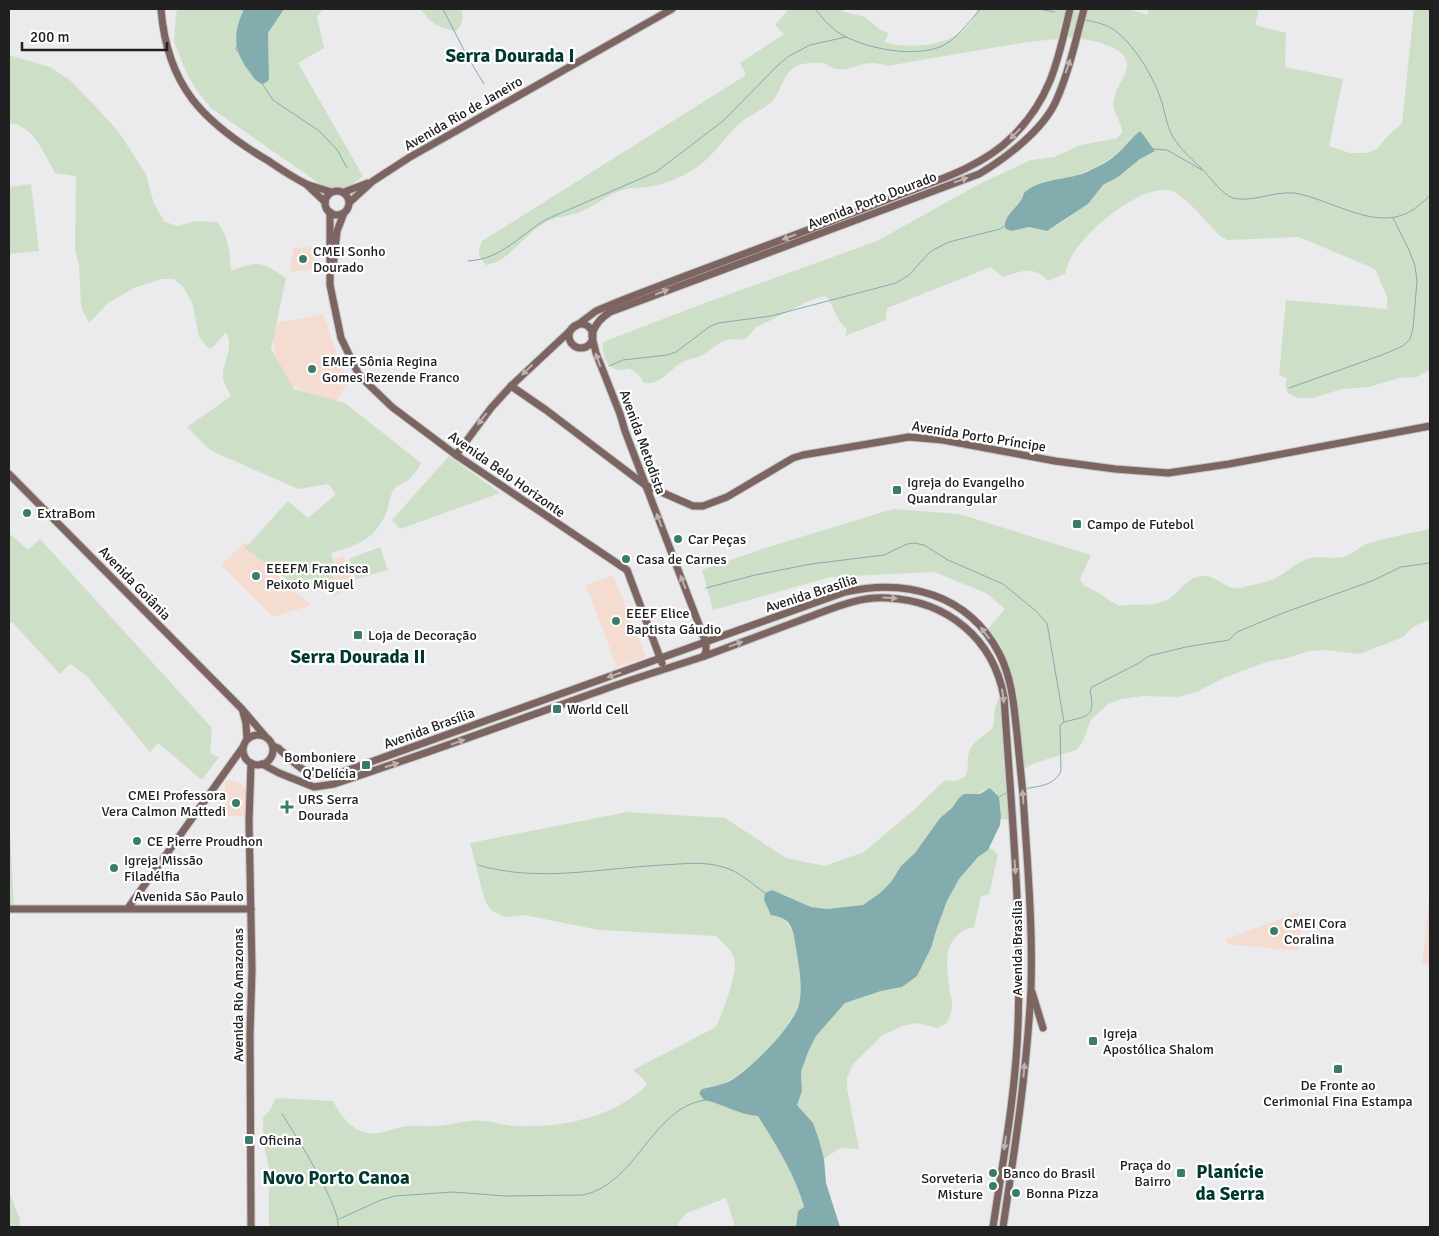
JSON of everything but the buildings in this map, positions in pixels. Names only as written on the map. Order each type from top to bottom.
[{"type":"street","points":[[161,9],[164,37],[176,73],[197,106],[208,119],[240,144],[305,183],[331,192]]},
{"type":"street","name":"Avenida Rio de Janeiro","points":[[350,202],[373,181],[410,157],[672,9]]},
{"type":"street","name":"Avenida Porto Dourado","points":[[592,335],[596,324],[610,312],[978,174],[997,163],[1030,134],[1056,102],[1084,9]]},
{"type":"street","name":"Avenida Porto Dourado","points":[[456,455],[480,420],[511,386],[574,327],[596,311],[972,166],[993,154],[1020,130],[1044,95],[1056,63],[1069,13]]},
{"type":"street","name":"Avenida Rio de Janeiro","points":[[344,192],[373,181]]},
{"type":"street","points":[[305,183],[325,202]]},
{"type":"street","points":[[338,190],[344,192],[350,202],[348,208],[344,213],[337,215],[330,212],[326,208],[327,196],[331,192],[338,190]]},
{"type":"street","name":"Avenida Belo Horizonte","points":[[330,212],[329,274],[341,338],[358,373],[392,407],[456,455],[627,570],[660,660]]},
{"type":"street","name":"Avenida Belo Horizonte","points":[[333,297],[335,244],[337,231],[344,213]]},
{"type":"street","points":[[585,325],[590,328],[592,335],[590,343],[586,347],[577,347],[572,344],[569,338],[574,327],[585,325]]},
{"type":"street","name":"Avenida Metodista","points":[[592,335],[596,352],[625,431],[706,643]]},
{"type":"street","name":"Avenida Porto Príncipe","points":[[511,386],[646,485],[692,506],[702,506],[736,492],[793,458],[909,437],[943,440],[1114,470],[1168,473],[1229,464],[1430,426]]},
{"type":"street","name":"Avenida Goiânia","points":[[9,474],[242,709],[265,736]]},
{"type":"street","name":"Avenida Brasília","points":[[273,746],[308,773],[338,774],[858,589],[887,587],[918,590],[933,594],[952,603],[974,621],[998,651],[1005,665],[1012,692],[1028,852],[1031,986],[1022,1091],[1003,1227]]},
{"type":"street","name":"Avenida Brasília","points":[[262,764],[314,787],[334,784],[861,600],[874,598],[902,599],[934,607],[948,614],[970,632],[989,656],[996,670],[1004,697],[1018,900],[1018,1024],[1012,1095],[993,1227]]},
{"type":"street","points":[[704,656],[706,643]]},
{"type":"street","points":[[660,660],[669,667]]},
{"type":"street","points":[[575,700],[573,694],[579,688]]},
{"type":"street","points":[[561,705],[568,698],[568,691]]},
{"type":"street","points":[[242,709],[246,723],[247,739],[243,747],[243,755],[249,762]]},
{"type":"street","points":[[494,729],[495,721],[500,716]]},
{"type":"street","points":[[231,763],[238,761],[262,764],[270,759],[273,746],[265,736],[255,734],[247,739]]},
{"type":"street","name":"Avenida São Paulo","points":[[128,908],[243,747]]},
{"type":"street","name":"Avenida Rio Amazonas","points":[[249,762],[251,1227]]},
{"type":"street","name":"Avenida São Paulo","points":[[9,908],[251,909]]},
{"type":"street","points":[[1031,986],[1043,1028]]},
{"type":"shaded area","name":"CMEI Sonho Dourado","points":[[314,247],[316,269],[290,272],[293,248]]},
{"type":"shaded area","name":"EMEF Sônia Regina Gomes Rezende Franco","points":[[323,314],[347,383],[335,404],[288,384],[275,355],[271,324]]},
{"type":"shaded area","name":"EEEFM Francisca Peixoto Miguel","points":[[245,542],[311,605],[273,617],[221,565]]},
{"type":"shaded area","points":[[344,556],[355,587],[335,596],[329,581],[334,559]]},
{"type":"shaded area","name":"EEEF Elice Baptista Gáudio","points":[[613,575],[646,657],[617,667],[586,585]]},
{"type":"shaded area","name":"CMEI Professora Vera Calmon Mattedi","points":[[230,780],[240,783],[247,789],[247,816],[225,816],[225,782]]},
{"type":"shaded area","points":[[1430,901],[1430,965],[1422,964]]},
{"type":"shaded area","name":"CMEI Cora Coralina","points":[[1299,912],[1296,922],[1303,924],[1297,951],[1227,944],[1227,939]]},
{"type":"green space","points":[[179,9],[244,9],[241,14],[269,78],[268,33],[284,9],[323,9],[317,17],[324,48],[298,63],[363,176],[344,190],[323,186],[211,108],[197,91],[187,74],[174,42],[176,12]]},
{"type":"green space","points":[[421,9],[461,9],[463,18],[456,31],[445,29],[431,21]]},
{"type":"green space","points":[[789,9],[840,9],[863,16],[881,30],[889,33],[884,42],[910,46],[925,45],[952,38],[963,31],[972,21],[977,9],[1066,9],[1058,39],[1027,42],[887,66],[871,63],[849,69],[836,69],[824,64],[806,63],[796,66],[785,77],[773,100],[739,124],[707,159],[694,169],[678,178],[660,184],[620,191],[582,211],[548,221],[502,259],[486,265],[483,262],[479,254],[482,241],[746,75],[740,63],[784,34],[775,25]]},
{"type":"green space","points":[[1073,9],[1129,9],[1147,15],[1149,9],[1259,9],[1255,25],[1286,33],[1285,67],[1343,79],[1329,146],[1350,153],[1366,153],[1377,149],[1402,123],[1414,9],[1430,9],[1429,370],[1417,377],[1399,378],[1369,387],[1342,389],[1313,398],[1297,398],[1288,393],[1285,385],[1287,379],[1279,375],[1286,300],[1387,309],[1387,297],[1375,269],[1299,237],[1227,240],[1220,236],[1178,194],[1172,191],[1159,190],[1125,204],[1108,217],[1078,246],[1069,261],[1066,273],[1048,281],[1043,276],[1032,271],[1022,271],[1003,277],[991,267],[887,308],[886,320],[845,336],[847,329],[839,321],[829,299],[825,296],[811,300],[755,328],[743,340],[724,341],[706,353],[681,363],[662,378],[649,383],[644,383],[634,371],[616,369],[606,360],[603,342],[877,241],[981,183],[1031,160],[1054,157],[1081,145],[1117,138],[1122,133],[1122,129],[1113,104],[1116,91],[1126,71],[1127,62],[1123,55],[1106,45],[1084,39],[1066,37]],"holes":[[[1131,138],[1147,141],[1155,151],[1140,159],[1118,177],[1103,185],[1088,204],[1047,231],[1029,227],[1012,231],[1005,220],[1025,195],[1040,183],[1063,179],[1101,165],[1125,146]]]},
{"type":"green space","points":[[9,55],[50,67],[70,80],[96,107],[118,131],[146,174],[154,204],[165,222],[178,226],[195,221],[217,222],[226,239],[231,271],[248,265],[260,264],[286,278],[271,349],[294,389],[345,403],[421,463],[407,481],[394,489],[382,521],[371,535],[357,544],[331,553],[337,574],[323,584],[311,579],[289,581],[245,548],[288,501],[308,518],[336,494],[328,484],[298,489],[210,450],[187,427],[231,396],[223,375],[229,345],[226,332],[209,349],[199,337],[193,306],[188,295],[183,287],[174,279],[162,279],[134,288],[108,303],[89,323],[81,307],[79,266],[75,250],[76,176],[55,173],[32,135],[18,125],[9,123]]},
{"type":"green space","points":[[31,184],[39,251],[9,254],[9,187]]},
{"type":"green space","points":[[449,456],[500,493],[400,529],[392,520]]},
{"type":"green space","points":[[893,509],[959,514],[1091,555],[1080,579],[1084,586],[1119,606],[1154,604],[1165,601],[1186,583],[1202,576],[1212,577],[1235,588],[1262,583],[1274,579],[1300,562],[1310,558],[1344,557],[1367,544],[1430,529],[1430,619],[1413,627],[1403,637],[1360,654],[1325,650],[1309,651],[1284,659],[1266,662],[1224,678],[1196,692],[1178,697],[1143,696],[1121,699],[1108,704],[1091,720],[1082,743],[1076,750],[1035,763],[1023,769],[1016,692],[1005,656],[987,630],[1005,609],[986,593],[934,572],[831,577],[713,610],[702,570],[765,548]]},
{"type":"green space","points":[[9,533],[28,550],[40,539],[212,728],[210,753],[219,757],[202,780],[158,743],[150,752],[87,676],[70,664],[60,674],[13,623],[9,622]]},
{"type":"green space","points":[[380,547],[388,570],[356,579],[349,559]]},
{"type":"green space","points":[[1000,697],[1009,820],[1001,819],[999,797],[984,790],[975,796],[970,794],[940,818],[915,853],[901,866],[891,882],[880,893],[863,905],[827,909],[811,907],[772,890],[764,900],[771,909],[784,919],[793,934],[800,970],[801,990],[798,1006],[787,1026],[778,1037],[747,1068],[725,1082],[702,1089],[705,1100],[752,1115],[758,1115],[796,1183],[804,1208],[798,1211],[796,1227],[735,1227],[726,1198],[687,1213],[678,1223],[678,1227],[269,1227],[269,1168],[263,1140],[263,1118],[270,1110],[276,1098],[333,1101],[351,1125],[368,1133],[381,1133],[406,1126],[436,1126],[466,1121],[487,1121],[515,1126],[568,1123],[586,1119],[618,1106],[647,1085],[633,1070],[716,1027],[729,992],[735,964],[731,952],[716,936],[599,930],[524,915],[505,917],[492,911],[485,901],[470,843],[627,812],[725,818],[786,858],[825,866],[864,852],[916,808],[945,780],[955,781],[965,777],[969,752],[977,741],[992,729],[995,709]]},
{"type":"green space","points":[[10,832],[14,908],[9,908]]},
{"type":"green space","points":[[989,847],[998,854],[989,895],[981,896],[974,927],[963,931],[956,937],[948,952],[947,972],[952,1006],[947,1023],[937,1028],[917,1023],[903,1026],[883,1035],[854,1063],[847,1078],[847,1088],[859,1149],[840,1148],[824,1159],[813,1123],[797,1105],[802,1091],[801,1072],[816,1036],[845,1003],[881,991],[902,987],[931,948],[947,901],[959,879]]},
{"type":"green space","points":[[9,1196],[20,1219],[20,1227],[9,1227]]},
{"type":"water","points":[[244,9],[284,9],[268,33],[269,78],[263,84],[252,75],[237,49],[238,26]]},
{"type":"water","points":[[1140,131],[1155,151],[1140,159],[1118,177],[1103,185],[1088,204],[1047,231],[1029,227],[1012,231],[1006,229],[1006,220],[1020,202],[1024,193],[1038,184],[1081,174],[1108,161]]},
{"type":"water","points":[[990,788],[999,797],[1000,825],[988,850],[978,857],[959,879],[947,901],[931,948],[917,976],[902,987],[881,991],[845,1003],[816,1036],[808,1052],[801,1072],[802,1091],[797,1105],[813,1123],[819,1140],[824,1159],[826,1183],[840,1227],[796,1227],[798,1211],[804,1207],[796,1183],[758,1116],[745,1114],[704,1100],[699,1093],[702,1089],[728,1082],[747,1069],[780,1036],[789,1024],[799,1004],[800,976],[792,930],[783,919],[771,915],[764,900],[765,893],[772,890],[811,907],[827,909],[863,905],[880,893],[891,882],[901,866],[915,853],[940,818],[952,808],[959,798],[964,794],[980,794]]},
{"type":"waterway","points":[[443,9],[484,84]]},
{"type":"waterway","points":[[815,9],[833,29],[847,37],[876,47],[908,52],[938,48],[949,42],[981,9]]},
{"type":"waterway","points":[[1038,9],[1055,12]]},
{"type":"waterway","points":[[1085,20],[1111,28],[1135,51],[1157,89],[1173,137],[1202,169]]},
{"type":"waterway","points":[[468,261],[491,256],[547,219],[656,172],[723,121],[789,56],[810,45],[846,37]]},
{"type":"waterway","points":[[237,45],[236,49],[239,53]]},
{"type":"waterway","points":[[261,82],[273,100],[318,130],[338,151],[347,168]]},
{"type":"waterway","points":[[1153,149],[1167,150],[1204,171]]},
{"type":"waterway","points":[[1205,172],[1221,190],[1233,198],[1247,199],[1294,193],[1378,218],[1392,218],[1405,214],[1430,196]]},
{"type":"waterway","points":[[1289,388],[1382,355],[1403,346],[1410,339],[1413,328],[1417,281],[1415,266],[1393,218]]},
{"type":"waterway","points":[[609,366],[623,360],[667,355],[676,352],[709,327],[718,323],[771,316],[896,283],[909,275],[935,249],[949,242],[1000,229],[1006,225]]},
{"type":"waterway","points":[[706,588],[755,575],[811,564],[884,555],[907,544],[914,543],[924,545],[948,560],[1003,584],[1036,611],[1047,623],[1064,722],[1060,725],[1061,771],[1050,782],[1024,789]]},
{"type":"waterway","points":[[1064,722],[1084,717],[1088,714],[1092,706],[1090,691],[1092,687],[1149,656],[1186,647],[1229,640],[1237,632],[1283,613],[1372,581],[1401,567],[1430,563]]},
{"type":"waterway","points":[[999,797],[1008,792]]},
{"type":"waterway","points":[[478,865],[501,870],[547,874],[693,863],[708,864],[734,871],[765,893]]},
{"type":"waterway","points":[[339,1219],[381,1200],[395,1196],[453,1192],[505,1196],[583,1195],[602,1188],[617,1176],[671,1116],[687,1106],[705,1100]]},
{"type":"waterway","points":[[282,1114],[306,1153],[333,1204],[338,1227]]},
{"type":"place","name":"CMEI Sonho Dourado","points":[[303,259]]},
{"type":"place","name":"EMEF Sônia Regina Gomes Rezende Franco","points":[[312,369]]},
{"type":"place","name":"Igreja do Evangelho Quandrangular","points":[[897,490]]},
{"type":"place","name":"ExtraBom","points":[[27,513]]},
{"type":"place","name":"Campo de Futebol","points":[[1077,524]]},
{"type":"place","name":"Car Peças","points":[[678,539]]},
{"type":"place","name":"Casa de Carnes","points":[[626,559]]},
{"type":"place","name":"EEEFM Francisca Peixoto Miguel","points":[[256,576]]},
{"type":"place","name":"EEEF Elice Baptista Gáudio","points":[[616,621]]},
{"type":"place","name":"Loja de Decoração","points":[[358,635]]},
{"type":"place","name":"World Cell","points":[[557,709]]},
{"type":"place","name":"Bomboniere Q'Delícia","points":[[366,765]]},
{"type":"place","name":"CMEI Professora Vera Calmon Mattedi","points":[[236,803]]},
{"type":"place","name":"URS Serra Dourada","points":[[287,807]]},
{"type":"place","name":"CE Pierre Proudhon","points":[[137,841]]},
{"type":"place","name":"Igreja Missão Filadélfia","points":[[114,868]]},
{"type":"place","name":"CMEI Cora Coralina","points":[[1274,931]]},
{"type":"place","name":"Igreja Apostólica Shalom","points":[[1093,1041]]},
{"type":"place","name":"De Fronte ao Cerimonial Fina Estampa","points":[[1338,1069]]},
{"type":"place","name":"Oficina","points":[[249,1140]]},
{"type":"place","name":"Banco do Brasil","points":[[993,1173]]},
{"type":"place","name":"Praça do Bairro","points":[[1181,1173]]},
{"type":"place","name":"Sorveteria Misture","points":[[993,1186]]},
{"type":"place","name":"Bonna Pizza","points":[[1016,1193]]},
{"type":"district","name":"Serra Dourada I","points":[[510,55]]},
{"type":"district","name":"Serra Dourada II","points":[[358,656]]},
{"type":"district","name":"Novo Porto Canoa","points":[[336,1177]]},
{"type":"district","name":"Planície da Serra","points":[[1230,1182]]}]
